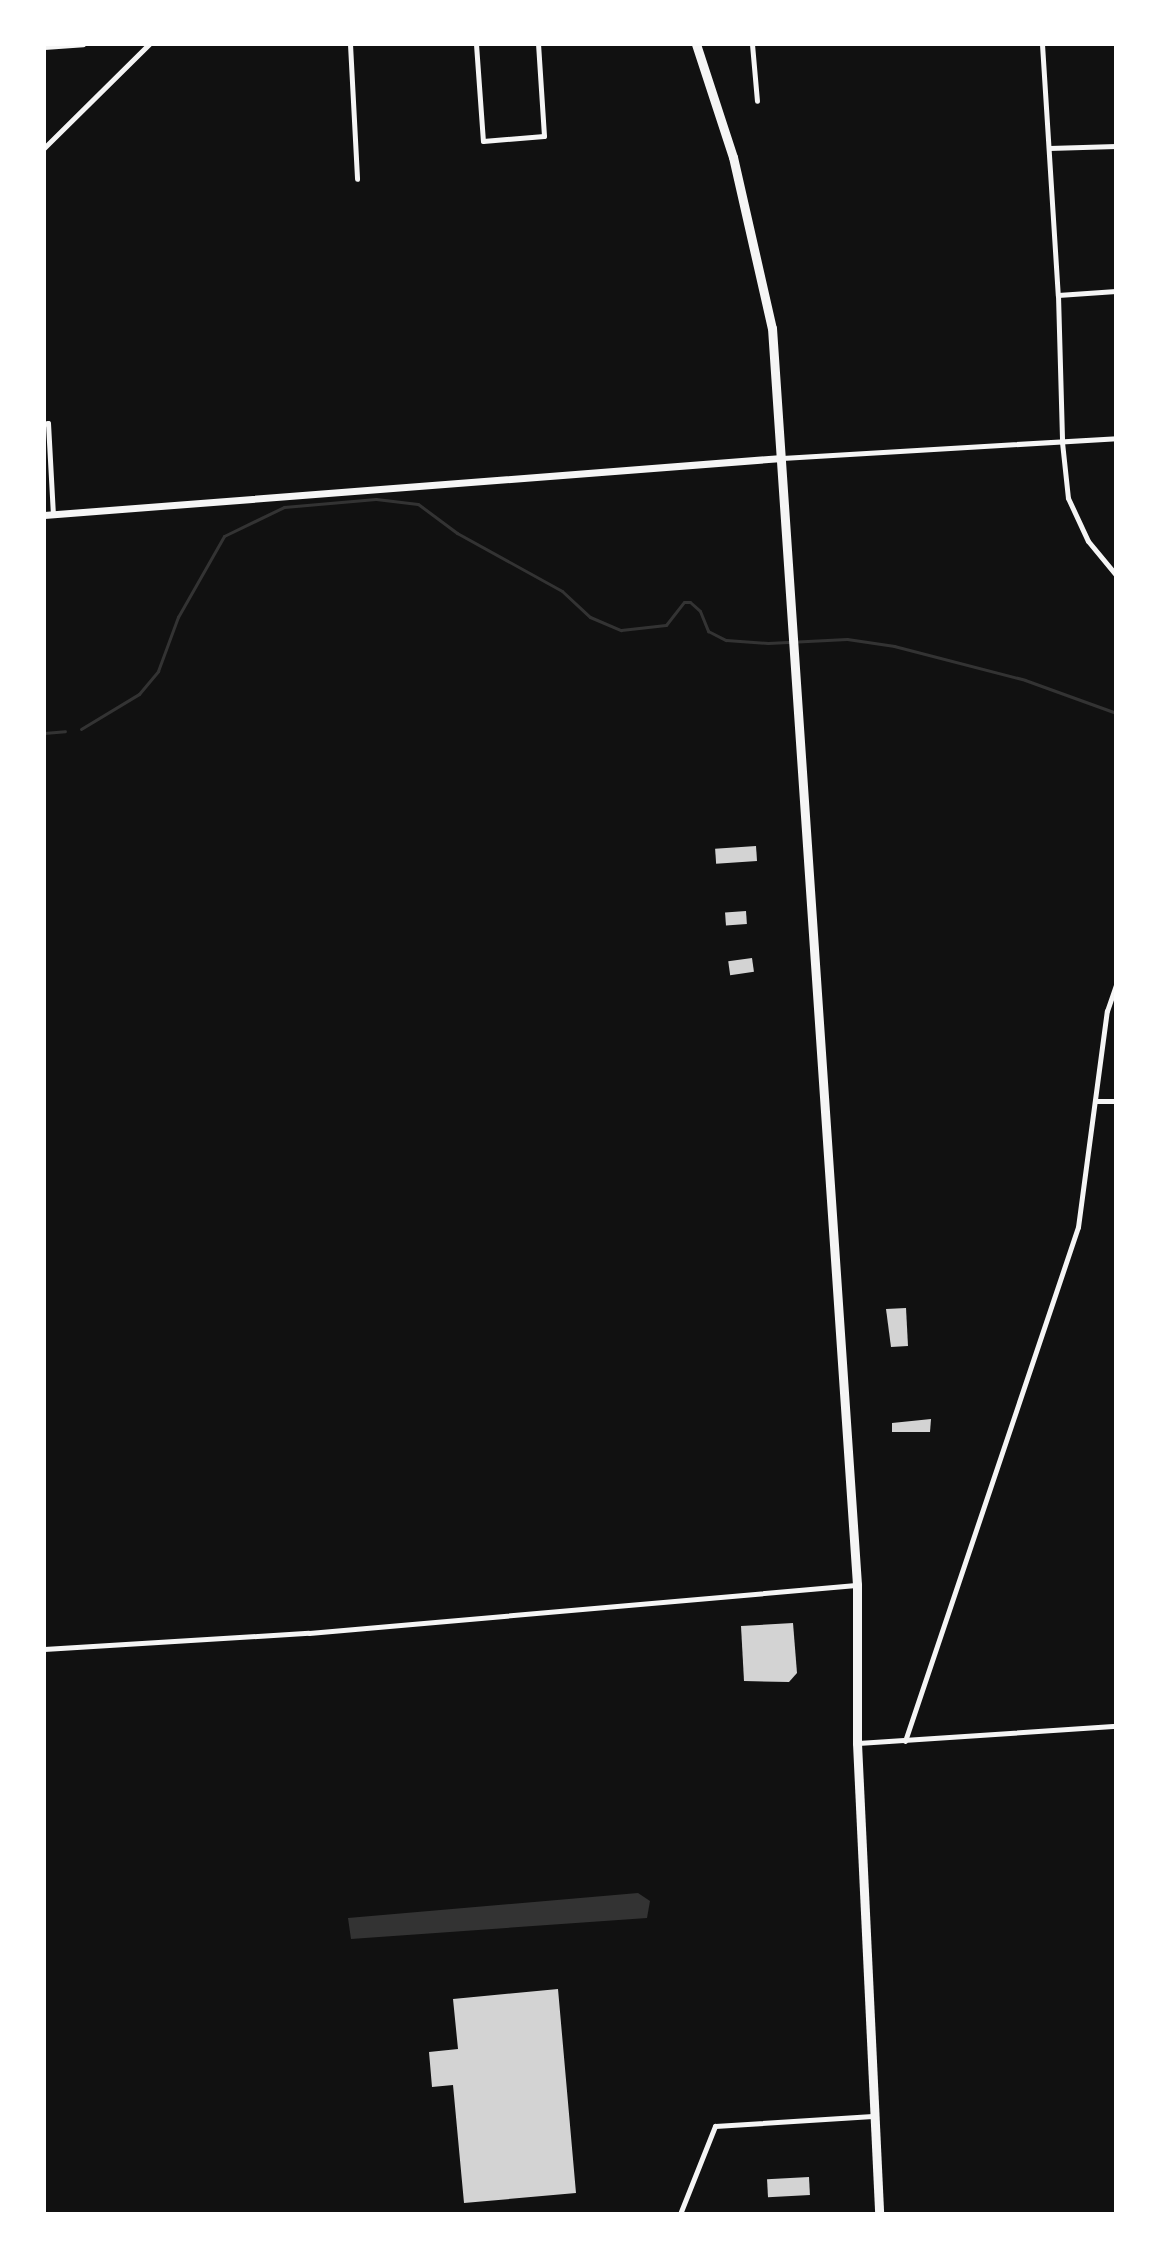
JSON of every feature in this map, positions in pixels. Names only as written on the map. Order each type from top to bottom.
[{"type":"highway","points":[[696,44],[733,157],[772,328],[857,1585],[857,1743],[879,2214]]},
{"type":"street","points":[[44,47],[83,44]]},
{"type":"street","points":[[44,148],[149,44]]},
{"type":"street","points":[[350,44],[357,179]]},
{"type":"street","points":[[476,44],[483,141],[544,136],[538,44]]},
{"type":"street","points":[[752,44],[757,101]]},
{"type":"street","points":[[1042,44],[1058,295],[1062,442],[1068,498],[1088,541],[1116,575]]},
{"type":"street","points":[[1049,148],[1116,146]]},
{"type":"street","points":[[1058,295],[1116,291]]},
{"type":"street","points":[[44,424],[48,423],[48,515],[782,458],[1116,438]]},
{"type":"street","points":[[905,1741],[1078,1227],[1107,1011],[1116,985]]},
{"type":"street","points":[[1096,1101],[1116,1101]]},
{"type":"street","points":[[44,1649],[309,1633],[857,1585]]},
{"type":"street","points":[[857,1743],[1116,1726]]},
{"type":"street","points":[[680,2214],[715,2126],[873,2116]]},
{"type":"shaded area","points":[[638,1893],[650,1901],[647,1918],[351,1939],[348,1918]]},
{"type":"building","points":[[756,846],[757,861],[716,864],[715,849]]},
{"type":"building","points":[[746,911],[747,924],[726,925],[725,912]]},
{"type":"building","points":[[752,958],[754,972],[730,975],[728,961]]},
{"type":"building","points":[[906,1308],[908,1346],[891,1347],[886,1309]]},
{"type":"building","points":[[931,1419],[930,1432],[892,1432],[892,1423]]},
{"type":"building","points":[[793,1623],[797,1673],[789,1682],[744,1681],[741,1626]]},
{"type":"building","points":[[558,1989],[576,2193],[464,2203],[453,2085],[432,2087],[429,2052],[458,2049],[453,1999]]},
{"type":"building","points":[[809,2177],[810,2195],[768,2197],[767,2179]]},
{"type":"waterway","points":[[81,729],[139,694],[158,671],[178,617],[224,536],[284,507],[376,499],[418,504],[457,533],[562,591],[590,617],[621,630],[666,625],[684,602],[690,602],[700,611],[708,631],[726,640],[768,643],[847,639],[894,646],[1025,680],[1116,713]]},
{"type":"waterway","points":[[44,733],[65,731]]}]
